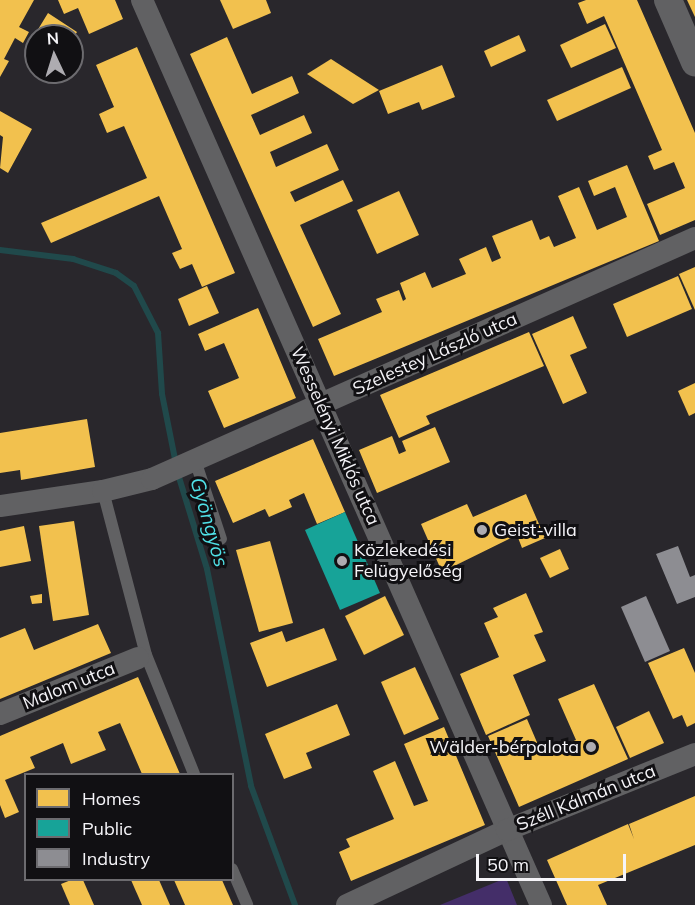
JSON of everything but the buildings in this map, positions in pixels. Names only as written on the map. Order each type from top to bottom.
[{"type":"street","name":"Wesselényi Miklós utca","points":[[142,0],[541,905]]},
{"type":"street","points":[[668,0],[695,62]]},
{"type":"street","name":"Szelestey László utca","points":[[0,506],[103,491],[183,465],[695,238]]},
{"type":"street","name":"Malom utca","points":[[0,714],[138,658]]},
{"type":"street","name":"Széll Kálmán utca","points":[[347,905],[507,830],[695,754]]},
{"type":"lane","points":[[183,465],[221,539]]},
{"type":"lane","points":[[103,491],[146,655],[194,773]]},
{"type":"lane","points":[[234,874],[247,905]]},
{"type":"shaded area","points":[[506,878],[517,905],[440,905]]},
{"type":"waterway","name":"Gyöngyös","points":[[0,250],[73,259],[116,273],[134,286],[158,333],[162,394],[176,464]]},
{"type":"waterway","name":"Gyöngyös","points":[[178,474],[207,569],[251,786],[295,905]]},
{"type":"place","name":"Geist-villa","points":[[482,530]]},
{"type":"place","name":"Közlekedési Felügyelőség","points":[[342,561]]},
{"type":"place","name":"Wälder-bérpalota","points":[[591,747]]}]
